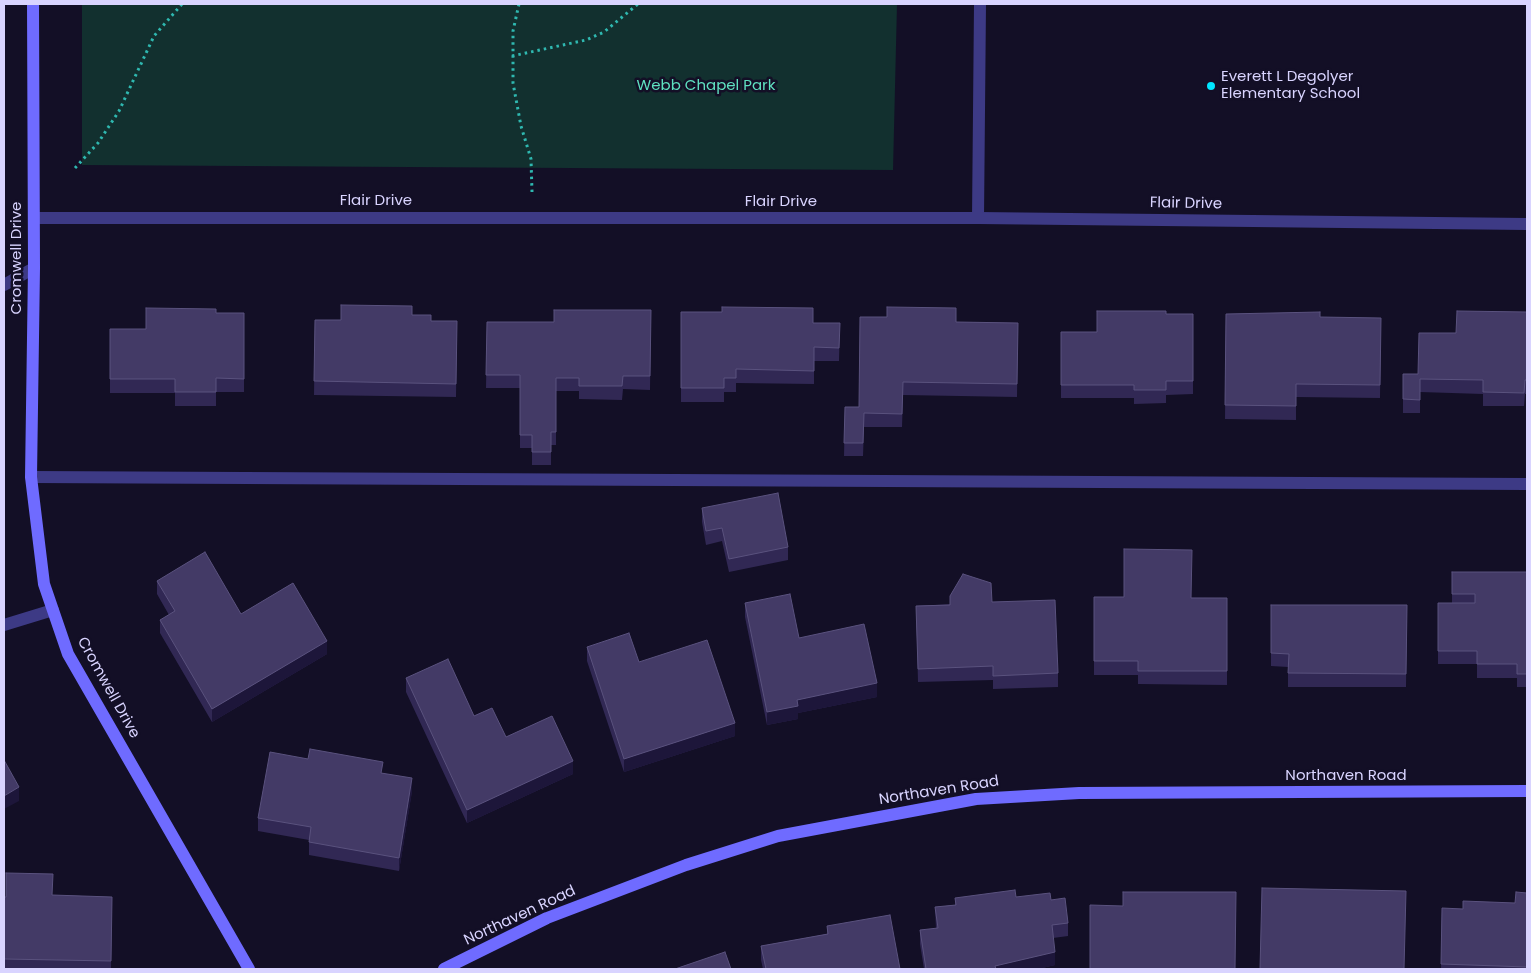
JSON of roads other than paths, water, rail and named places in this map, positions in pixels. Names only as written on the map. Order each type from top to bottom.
[{"type":"street","name":"Cromwell Drive","points":[[33,4],[34,268],[31,477],[44,584],[68,654],[249,969]]},
{"type":"street","points":[[978,218],[980,4]]},
{"type":"street","name":"Flair Drive","points":[[34,218],[978,218],[1527,224]]},
{"type":"street","points":[[4,285],[34,268]]},
{"type":"street","points":[[31,477],[1527,484]]},
{"type":"street","points":[[4,626],[53,610]]},
{"type":"street","name":"Northaven Road","points":[[444,969],[547,918],[686,865],[778,836],[976,799],[1079,793],[1527,792]]},
{"type":"place","name":"Everett L Degolyer Elementary School","points":[[1211,86]]},
{"type":"park label","name":"Webb Chapel Park","points":[[706,86]]}]
